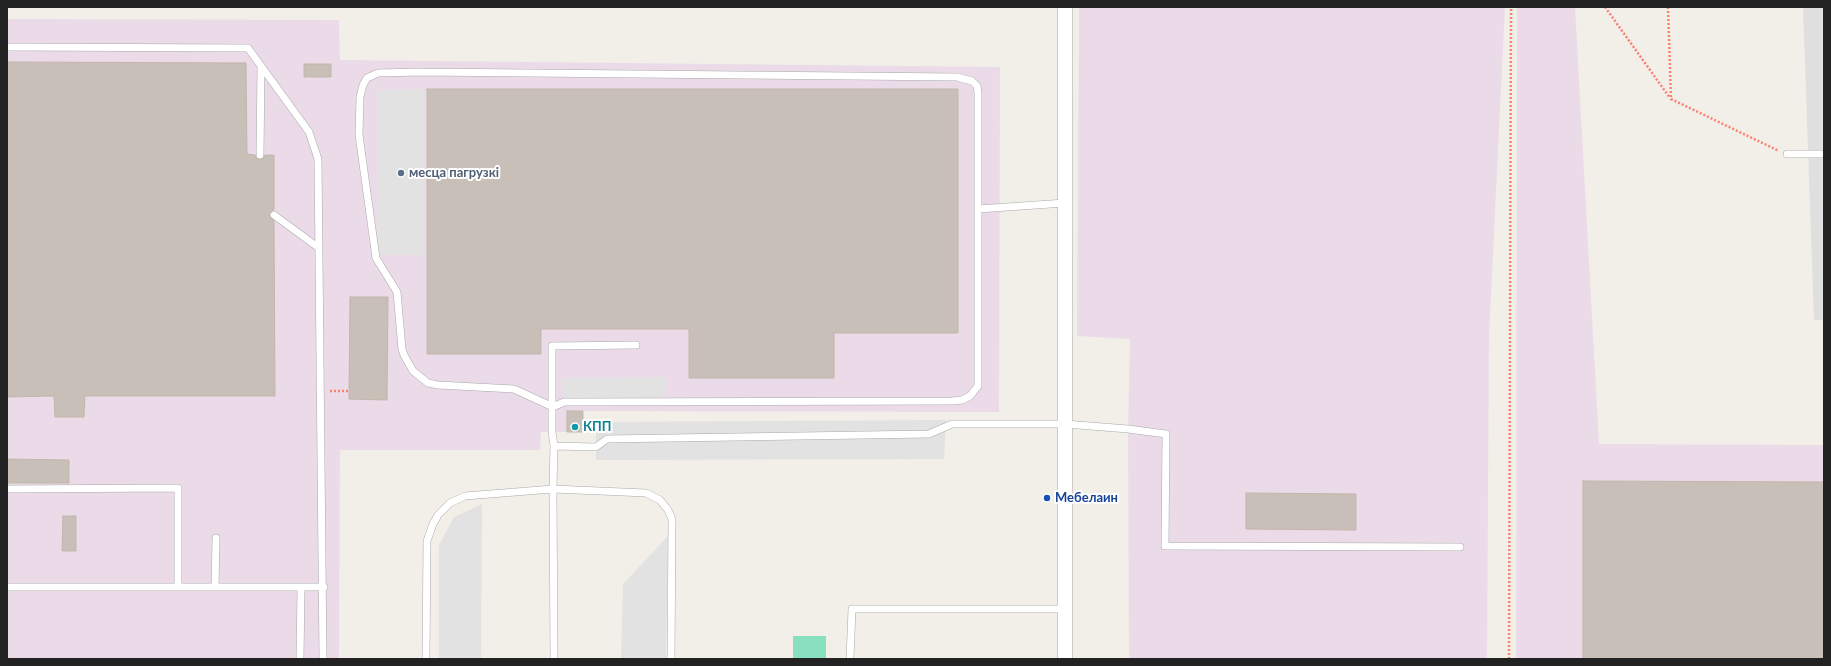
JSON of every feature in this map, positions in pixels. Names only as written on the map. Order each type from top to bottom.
[{"type":"street","points":[[1065,7],[1065,659]]},
{"type":"lane","points":[[7,47],[248,48],[309,132],[318,159],[324,659]]},
{"type":"lane","points":[[260,155],[261,66]]},
{"type":"lane","points":[[421,72],[957,77],[972,81],[977,86],[979,379],[978,386],[970,396],[962,400],[564,402],[553,407],[514,390],[428,383],[407,364],[402,349],[397,292],[390,278],[379,264],[374,249],[360,134],[360,97],[363,85],[372,75],[378,73],[421,72]]},
{"type":"lane","points":[[1787,154],[1824,154]]},
{"type":"lane","points":[[978,209],[1065,203]]},
{"type":"lane","points":[[274,215],[319,248]]},
{"type":"lane","points":[[554,659],[554,446],[552,432],[552,346],[636,345]]},
{"type":"lane","points":[[554,446],[596,447],[606,439],[929,434],[952,424],[1064,424],[1128,429],[1166,434],[1165,546],[1460,547]]},
{"type":"lane","points":[[7,489],[178,488],[178,587]]},
{"type":"lane","points":[[426,659],[427,542],[431,528],[438,515],[450,503],[465,496],[553,489],[646,493],[660,500],[668,510],[672,519],[671,659]]},
{"type":"lane","points":[[215,587],[216,538]]},
{"type":"lane","points":[[7,587],[324,587]]},
{"type":"lane","points":[[300,659],[301,587]]},
{"type":"lane","points":[[850,659],[852,609],[1065,609]]},
{"type":"path","points":[[1509,659],[1511,7]]},
{"type":"path","points":[[1605,7],[1671,99],[1787,154]]},
{"type":"path","points":[[1668,7],[1671,99]]},
{"type":"path","points":[[339,391],[349,391]]},
{"type":"shaded area","points":[[1079,7],[1505,7],[1489,336],[1487,659],[1129,659],[1128,429],[1130,339],[1077,336]]},
{"type":"shaded area","points":[[1575,7],[1599,444],[1824,445],[1824,659],[1516,659],[1517,8]]},
{"type":"shaded area","points":[[1803,7],[1824,7],[1824,320],[1814,320]]},
{"type":"shaded area","points":[[7,19],[339,20],[340,60],[1000,67],[999,412],[583,411],[583,432],[541,432],[540,450],[340,450],[339,659],[7,659]]},
{"type":"shaded area","name":"месца пагрузкі","points":[[424,89],[424,255],[378,255],[378,90]]},
{"type":"shaded area","points":[[665,377],[665,397],[563,398],[562,378]]},
{"type":"shaded area","points":[[946,420],[944,459],[596,460],[596,422]]},
{"type":"shaded area","points":[[482,504],[481,659],[439,659],[439,545],[454,517]]},
{"type":"shaded area","points":[[668,536],[666,659],[621,659],[623,584]]},
{"type":"green space","points":[[793,636],[826,636],[826,659],[793,659]]},
{"type":"building","points":[[7,62],[246,63],[247,154],[255,155],[256,158],[260,160],[263,159],[265,155],[274,155],[274,210],[270,212],[269,215],[274,221],[275,396],[85,396],[84,417],[55,417],[54,396],[7,397]]},
{"type":"building","points":[[304,64],[331,64],[331,77],[304,77]]},
{"type":"building","points":[[427,89],[958,89],[958,333],[834,333],[834,378],[689,378],[689,329],[541,329],[541,354],[427,354]]},
{"type":"building","points":[[350,297],[388,297],[387,400],[349,399]]},
{"type":"building","name":"КПП","points":[[567,411],[583,411],[583,432],[567,432]]},
{"type":"building","points":[[7,459],[69,460],[69,483],[7,483]]},
{"type":"building","points":[[1583,481],[1824,482],[1824,659],[1583,659]]},
{"type":"building","points":[[1246,493],[1356,494],[1356,530],[1246,529]]},
{"type":"building","points":[[63,516],[76,516],[76,551],[62,551]]},
{"type":"place","name":"месца пагрузкі","points":[[401,173]]},
{"type":"place","name":"КПП","points":[[575,427]]},
{"type":"place","name":"Мебелаин","points":[[1047,498]]}]
